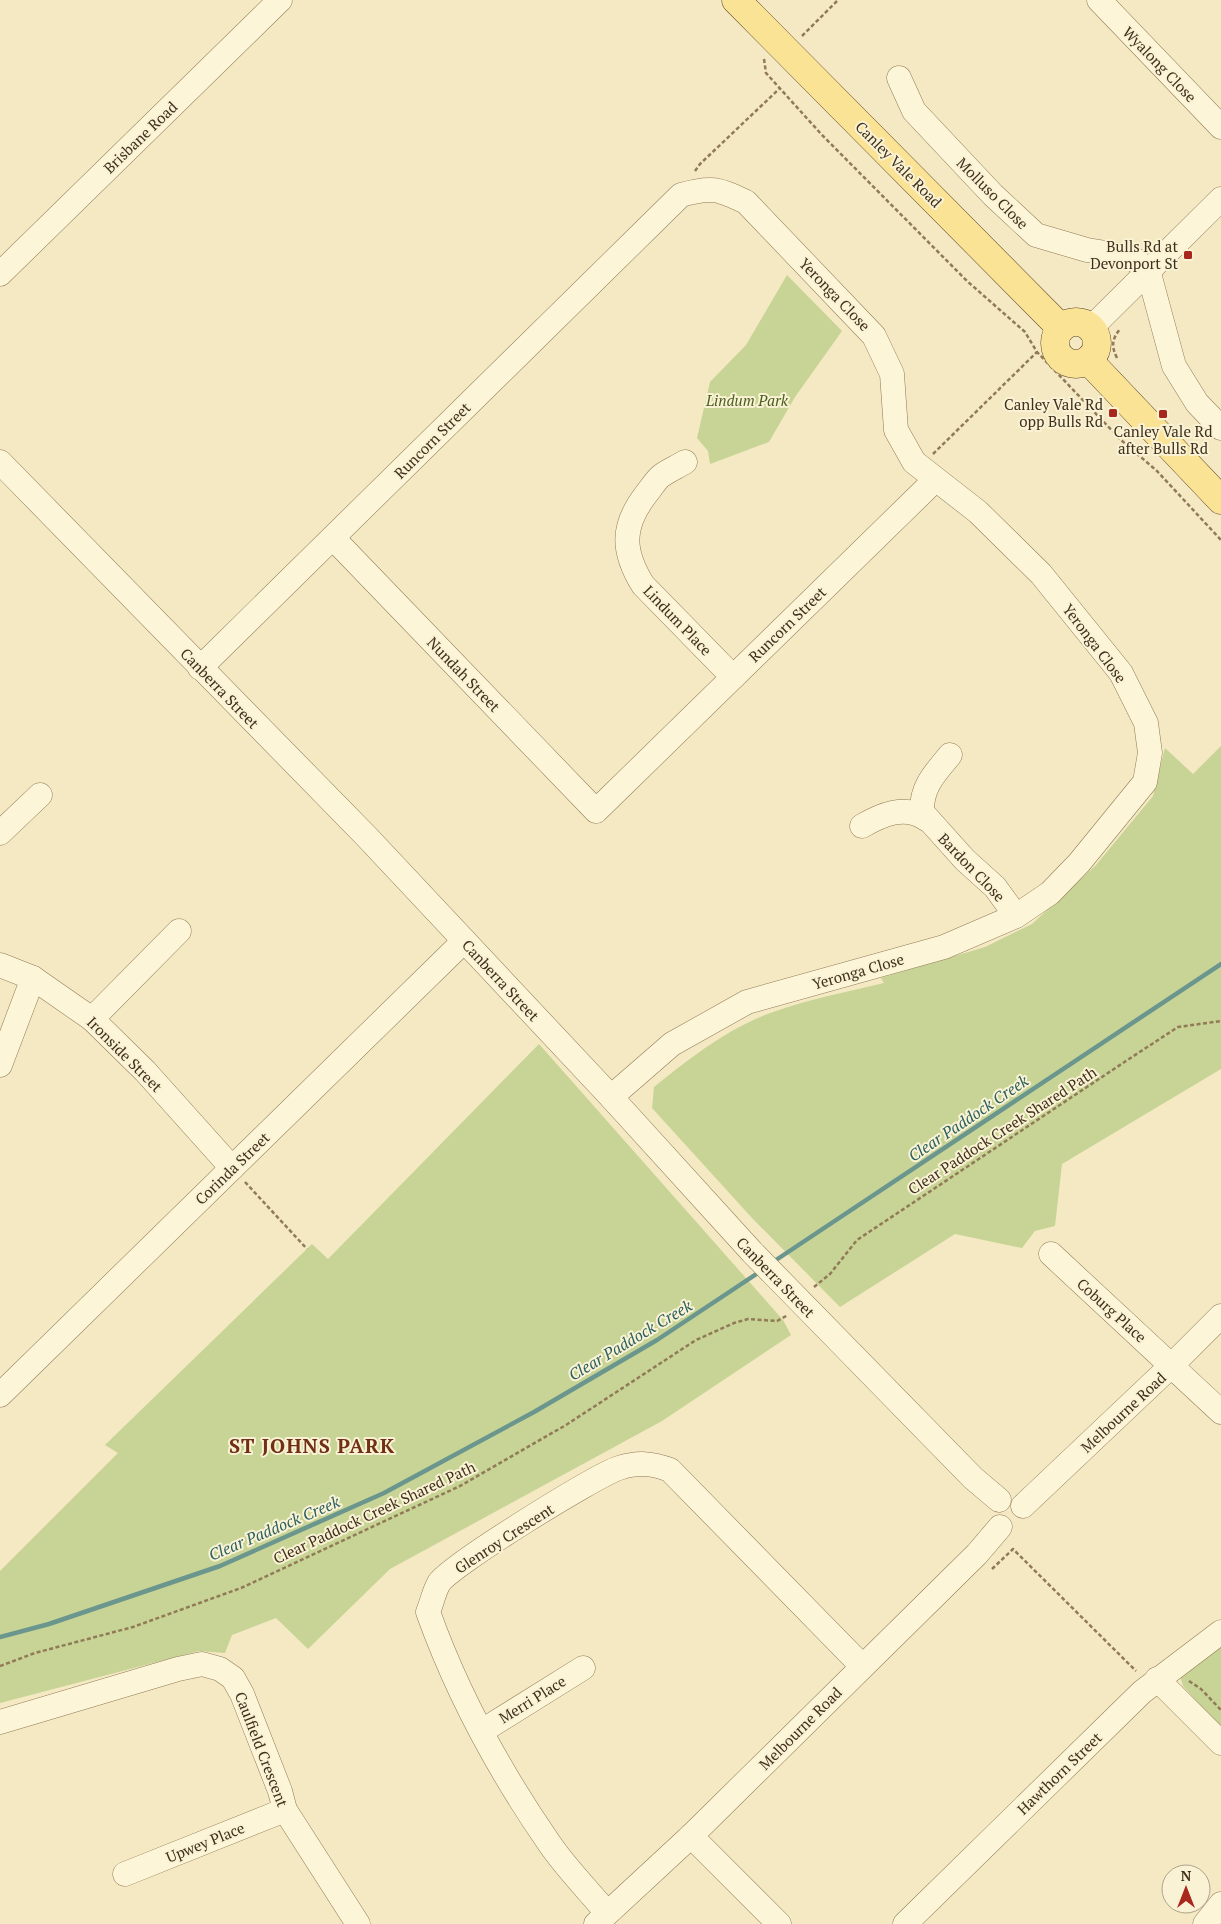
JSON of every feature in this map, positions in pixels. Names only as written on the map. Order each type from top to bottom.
[{"type":"main road","name":"Canley Vale Road","points":[[736,0],[1061,328]]},
{"type":"main road","points":[[1076,322],[1091,328],[1096,334],[1097,345],[1094,355],[1088,360],[1074,364],[1060,356],[1055,342],[1061,328],[1076,322]]},
{"type":"main road","points":[[1088,360],[1221,500]]},
{"type":"street","name":"Brisbane Road","points":[[0,274],[280,0]]},
{"type":"street","name":"Wyalong Close","points":[[1099,0],[1221,127]]},
{"type":"street","name":"Molluso Close","points":[[899,78],[914,111],[993,195],[1036,235],[1087,250],[1131,258],[1148,270]]},
{"type":"street","name":"Yeronga Close","points":[[611,1097],[672,1044],[746,1002],[944,947],[1016,916],[1050,893],[1074,869],[1145,782],[1150,753],[1146,723],[1121,673],[1041,574],[978,512],[914,462],[896,430],[892,374],[874,336],[746,202],[726,192],[704,188],[681,194],[662,211]]},
{"type":"street","points":[[1091,328],[1221,199]]},
{"type":"street","name":"Runcorn Street","points":[[200,668],[662,211]]},
{"type":"street","points":[[1148,270],[1174,366],[1197,403],[1221,428]]},
{"type":"street","name":"Canberra Street","points":[[0,462],[367,837],[611,1097],[784,1286],[972,1478],[999,1500]]},
{"type":"street","name":"Lindum Place","points":[[685,462],[660,476],[633,510],[628,526],[629,555],[634,569],[644,585],[733,678]]},
{"type":"street","name":"Runcorn Street","points":[[596,811],[935,480]]},
{"type":"street","name":"Nundah Street","points":[[333,538],[596,811]]},
{"type":"street","name":"Bardon Close","points":[[926,819],[922,812],[921,802],[927,783],[950,755]]},
{"type":"street","points":[[0,833],[40,794]]},
{"type":"street","name":"Bardon Close","points":[[862,826],[882,814],[906,811],[920,815],[995,887],[1016,916]]},
{"type":"street","points":[[92,1019],[179,931]]},
{"type":"street","name":"Corinda Street","points":[[0,1395],[464,941]]},
{"type":"street","name":"Ironside Street","points":[[0,965],[33,978],[92,1019],[145,1071],[232,1168]]},
{"type":"street","points":[[0,1065],[33,978]]},
{"type":"street","name":"Coburg Place","points":[[1051,1254],[1221,1412]]},
{"type":"street","name":"Melbourne Road","points":[[1023,1506],[1221,1316]]},
{"type":"street","name":"Glenroy Crescent","points":[[601,1919],[550,1845],[510,1782],[438,1640],[428,1612],[440,1582],[473,1556],[571,1494],[618,1468],[652,1463],[670,1470],[862,1666]]},
{"type":"street","points":[[1012,1498],[1023,1506],[1024,1512],[1021,1524],[1011,1530],[1000,1527],[993,1518],[992,1511],[999,1500],[1012,1498]]},
{"type":"street","name":"Melbourne Road","points":[[601,1919],[691,1836],[977,1554],[1000,1527]]},
{"type":"street","name":"Hawthorn Street","points":[[905,1924],[1157,1679],[1221,1632]]},
{"type":"street","name":"Caulfield Crescent","points":[[0,1722],[178,1669],[202,1664],[220,1669],[233,1678],[242,1694],[280,1791],[285,1810],[358,1924]]},
{"type":"street","name":"Merri Place","points":[[482,1730],[583,1668]]},
{"type":"street","points":[[1157,1679],[1221,1742]]},
{"type":"street","name":"Upwey Place","points":[[125,1874],[285,1810]]},
{"type":"street","points":[[691,1836],[779,1924]]},
{"type":"street","points":[[1205,1924],[1221,1904]]},
{"type":"path","points":[[794,31],[801,36],[838,0]]},
{"type":"path","points":[[764,57],[766,73],[779,89],[967,281],[1025,332],[1037,352],[1121,440],[1157,471],[1221,540]]},
{"type":"path","points":[[691,176],[700,164],[779,89]]},
{"type":"path","points":[[1119,362],[1112,348],[1114,338],[1125,324]]},
{"type":"path","points":[[926,451],[932,455],[1037,352]]},
{"type":"path","name":"Clear Paddock Creek Shared Path","points":[[814,1288],[830,1274],[857,1240],[1178,1027],[1221,1021]]},
{"type":"path","points":[[232,1168],[307,1249]]},
{"type":"path","name":"Clear Paddock Creek Shared Path","points":[[0,1666],[35,1653],[133,1627],[241,1588],[460,1486],[566,1425],[696,1340],[734,1322],[748,1319],[778,1321],[789,1314]]},
{"type":"path","points":[[977,1554],[991,1569],[1012,1549],[1137,1672],[1132,1678]]},
{"type":"path","points":[[1186,1682],[1192,1682],[1201,1689],[1221,1710]]},
{"type":"green space","name":"Lindum Park","points":[[787,275],[842,331],[795,397],[769,442],[710,464],[708,451],[697,438],[710,382],[746,345]]},
{"type":"green space","points":[[1221,746],[1221,1069],[1062,1164],[1055,1226],[1035,1231],[1022,1248],[955,1234],[840,1307],[752,1218],[652,1108],[654,1087],[681,1065],[725,1035],[756,1019],[800,1003],[884,983],[881,978],[985,947],[1032,924],[1096,865],[1153,796],[1165,748],[1193,774]]},
{"type":"green space","points":[[539,1044],[783,1320],[791,1335],[662,1421],[390,1569],[308,1649],[276,1618],[232,1635],[225,1653],[199,1651],[0,1703],[0,1571],[118,1453],[105,1445],[312,1244],[328,1259]]},
{"type":"green space","points":[[1221,1643],[1221,1728],[1183,1686],[1180,1676]]},
{"type":"waterway","name":"Clear Paddock Creek","points":[[773,1262],[1221,964]]},
{"type":"waterway","name":"Clear Paddock Creek","points":[[0,1637],[49,1624],[220,1566],[384,1493],[534,1412],[657,1340],[761,1271]]},
{"type":"place","name":"Bulls Rd at Devonport St","points":[[1188,255]]},
{"type":"place","name":"Canley Vale Rd opp Bulls Rd","points":[[1113,413]]},
{"type":"place","name":"Canley Vale Rd after Bulls Rd","points":[[1163,414]]},
{"type":"district","name":"ST JOHNS PARK","points":[[312,1445]]}]
